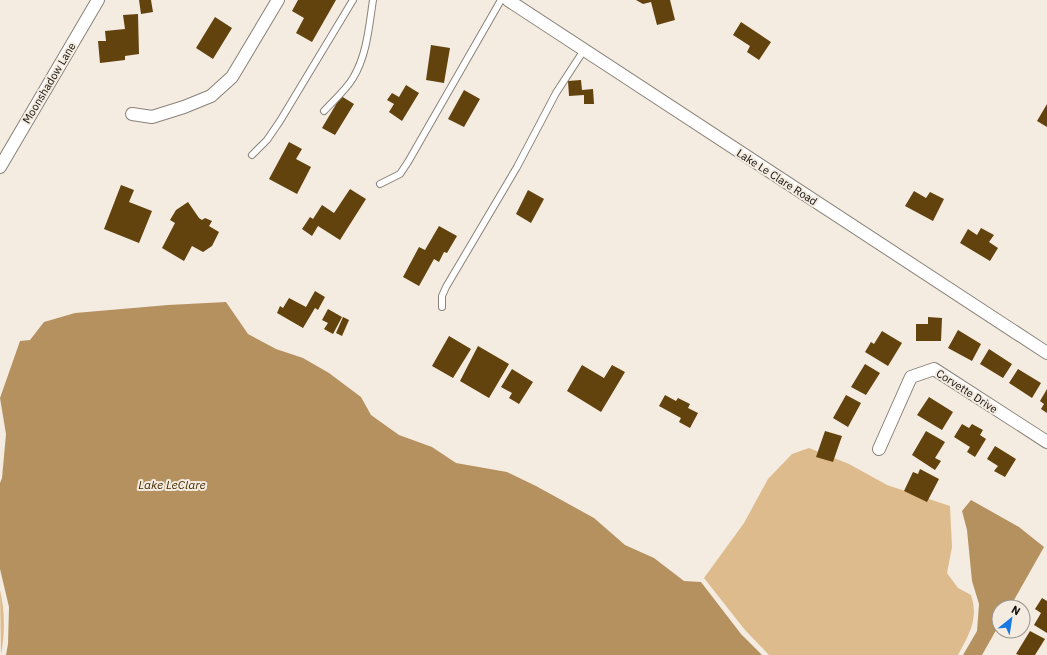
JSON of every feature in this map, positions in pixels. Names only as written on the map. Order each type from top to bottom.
[{"type":"street","name":"Moonshadow Lane","points":[[0,167],[98,0]]},
{"type":"street","points":[[132,114],[152,117],[184,107],[211,96],[232,77],[278,0]]},
{"type":"street","name":"Lake Le Clare Road","points":[[508,0],[1047,353]]},
{"type":"street","name":"Corvette Drive","points":[[879,449],[911,377],[934,369],[1047,442]]},
{"type":"lane","points":[[252,155],[266,140],[280,121],[353,0]]},
{"type":"lane","points":[[324,110],[352,79],[359,67],[364,53],[373,0]]},
{"type":"lane","points":[[380,184],[400,174],[408,162],[501,0]]},
{"type":"lane","points":[[442,307],[442,296],[446,287],[517,168],[556,93],[584,50]]},
{"type":"shaded area","points":[[809,448],[849,464],[887,485],[950,506],[952,547],[947,573],[958,588],[971,595],[974,612],[972,626],[958,655],[769,655],[745,630],[704,578],[744,523],[768,479],[792,454]]},
{"type":"shaded area","points":[[0,590],[4,622],[1,655]]},
{"type":"water","name":"Lake LeClare","points":[[226,302],[248,334],[276,349],[303,358],[329,373],[361,397],[371,415],[399,435],[432,447],[456,463],[507,472],[536,486],[594,518],[625,545],[654,558],[684,581],[701,582],[741,634],[762,655],[6,655],[8,644],[9,607],[0,569],[0,483],[2,478],[6,434],[0,398],[20,341],[30,340],[44,322],[75,313],[168,305]]},
{"type":"water","points":[[971,500],[1019,527],[1044,547],[1015,599],[991,599],[991,639],[982,655],[963,655],[977,631],[979,604],[972,581],[967,530],[962,511]]},
{"type":"building","points":[[139,0],[151,0],[153,12],[141,14]]},
{"type":"building","points":[[298,0],[336,0],[312,42],[296,33],[304,18],[292,11]]},
{"type":"building","points":[[636,0],[670,0],[675,20],[657,25],[651,2],[643,4]]},
{"type":"building","points":[[138,14],[139,54],[125,56],[125,60],[100,63],[98,41],[106,41],[105,31],[125,29],[123,15]]},
{"type":"building","points":[[215,17],[232,28],[213,59],[196,48]]},
{"type":"building","points":[[741,22],[771,42],[759,60],[747,52],[750,46],[733,35]]},
{"type":"building","points":[[431,45],[450,48],[444,83],[426,80]]},
{"type":"building","points":[[581,80],[582,90],[593,89],[594,104],[584,104],[584,95],[569,96],[568,81]]},
{"type":"building","points":[[406,85],[419,93],[402,121],[389,112],[394,104],[387,100],[392,93],[399,97]]},
{"type":"building","points":[[464,90],[480,99],[464,127],[448,119]]},
{"type":"building","points":[[341,96],[354,104],[335,135],[322,128]]},
{"type":"building","points":[[1047,104],[1047,127],[1037,121]]},
{"type":"building","points":[[289,142],[302,149],[296,159],[311,167],[297,194],[269,179]]},
{"type":"building","points":[[121,185],[134,190],[129,202],[152,211],[139,243],[104,229]]},
{"type":"building","points":[[350,189],[366,199],[340,240],[318,226],[312,236],[302,229],[310,217],[313,219],[322,205],[334,213]]},
{"type":"building","points":[[528,190],[544,199],[531,223],[516,214]]},
{"type":"building","points":[[914,191],[926,198],[930,192],[944,199],[933,221],[905,206]]},
{"type":"building","points":[[188,202],[199,218],[202,220],[205,218],[212,221],[209,226],[219,232],[212,246],[203,252],[192,246],[184,261],[162,248],[175,223],[170,220],[176,210]]},
{"type":"building","points":[[439,226],[457,236],[447,253],[444,252],[439,262],[434,259],[419,286],[403,277],[419,247],[425,250]]},
{"type":"building","points":[[981,228],[994,235],[989,242],[998,248],[990,261],[960,243],[968,229],[977,235]]},
{"type":"building","points":[[315,291],[325,297],[318,310],[315,308],[303,328],[277,313],[280,306],[283,308],[289,298],[306,307]]},
{"type":"building","points":[[328,309],[342,317],[333,334],[324,329],[328,323],[322,320]]},
{"type":"building","points":[[343,317],[349,320],[342,336],[336,333]]},
{"type":"building","points":[[928,317],[942,318],[941,341],[916,341],[916,324],[928,324]]},
{"type":"building","points":[[958,330],[981,344],[972,361],[948,348]]},
{"type":"building","points":[[882,331],[902,343],[888,366],[865,352],[871,342],[874,344]]},
{"type":"building","points":[[449,336],[471,349],[453,378],[432,366]]},
{"type":"building","points":[[478,346],[509,364],[489,398],[460,381]]},
{"type":"building","points":[[989,349],[1012,364],[1003,378],[980,364]]},
{"type":"building","points":[[865,364],[880,373],[866,395],[851,387]]},
{"type":"building","points":[[582,365],[604,378],[612,365],[625,372],[601,412],[567,391]]},
{"type":"building","points":[[512,369],[533,382],[519,404],[509,398],[512,393],[501,387]]},
{"type":"building","points":[[1018,369],[1041,383],[1032,398],[1009,383]]},
{"type":"building","points":[[1047,389],[1047,413],[1041,409],[1044,404],[1040,401]]},
{"type":"building","points":[[665,395],[676,401],[678,398],[690,404],[688,408],[698,413],[690,428],[679,422],[681,418],[659,406]]},
{"type":"building","points":[[846,395],[861,403],[848,427],[833,418]]},
{"type":"building","points":[[929,397],[953,412],[942,430],[917,415]]},
{"type":"building","points":[[962,424],[969,428],[972,424],[983,430],[980,435],[986,439],[975,457],[967,452],[970,447],[954,437]]},
{"type":"building","points":[[825,431],[842,436],[833,462],[816,457]]},
{"type":"building","points":[[926,431],[945,442],[935,458],[941,461],[935,470],[912,455]]},
{"type":"building","points":[[995,446],[1016,459],[1005,477],[994,471],[998,466],[987,459]]},
{"type":"building","points":[[920,469],[939,479],[927,502],[904,491],[913,472],[918,474]]},
{"type":"building","points":[[1042,598],[1047,601],[1047,633],[1034,625],[1041,613],[1035,609]]},
{"type":"building","points":[[1031,632],[1045,639],[1035,655],[1016,654],[1025,639],[1031,639]]}]
